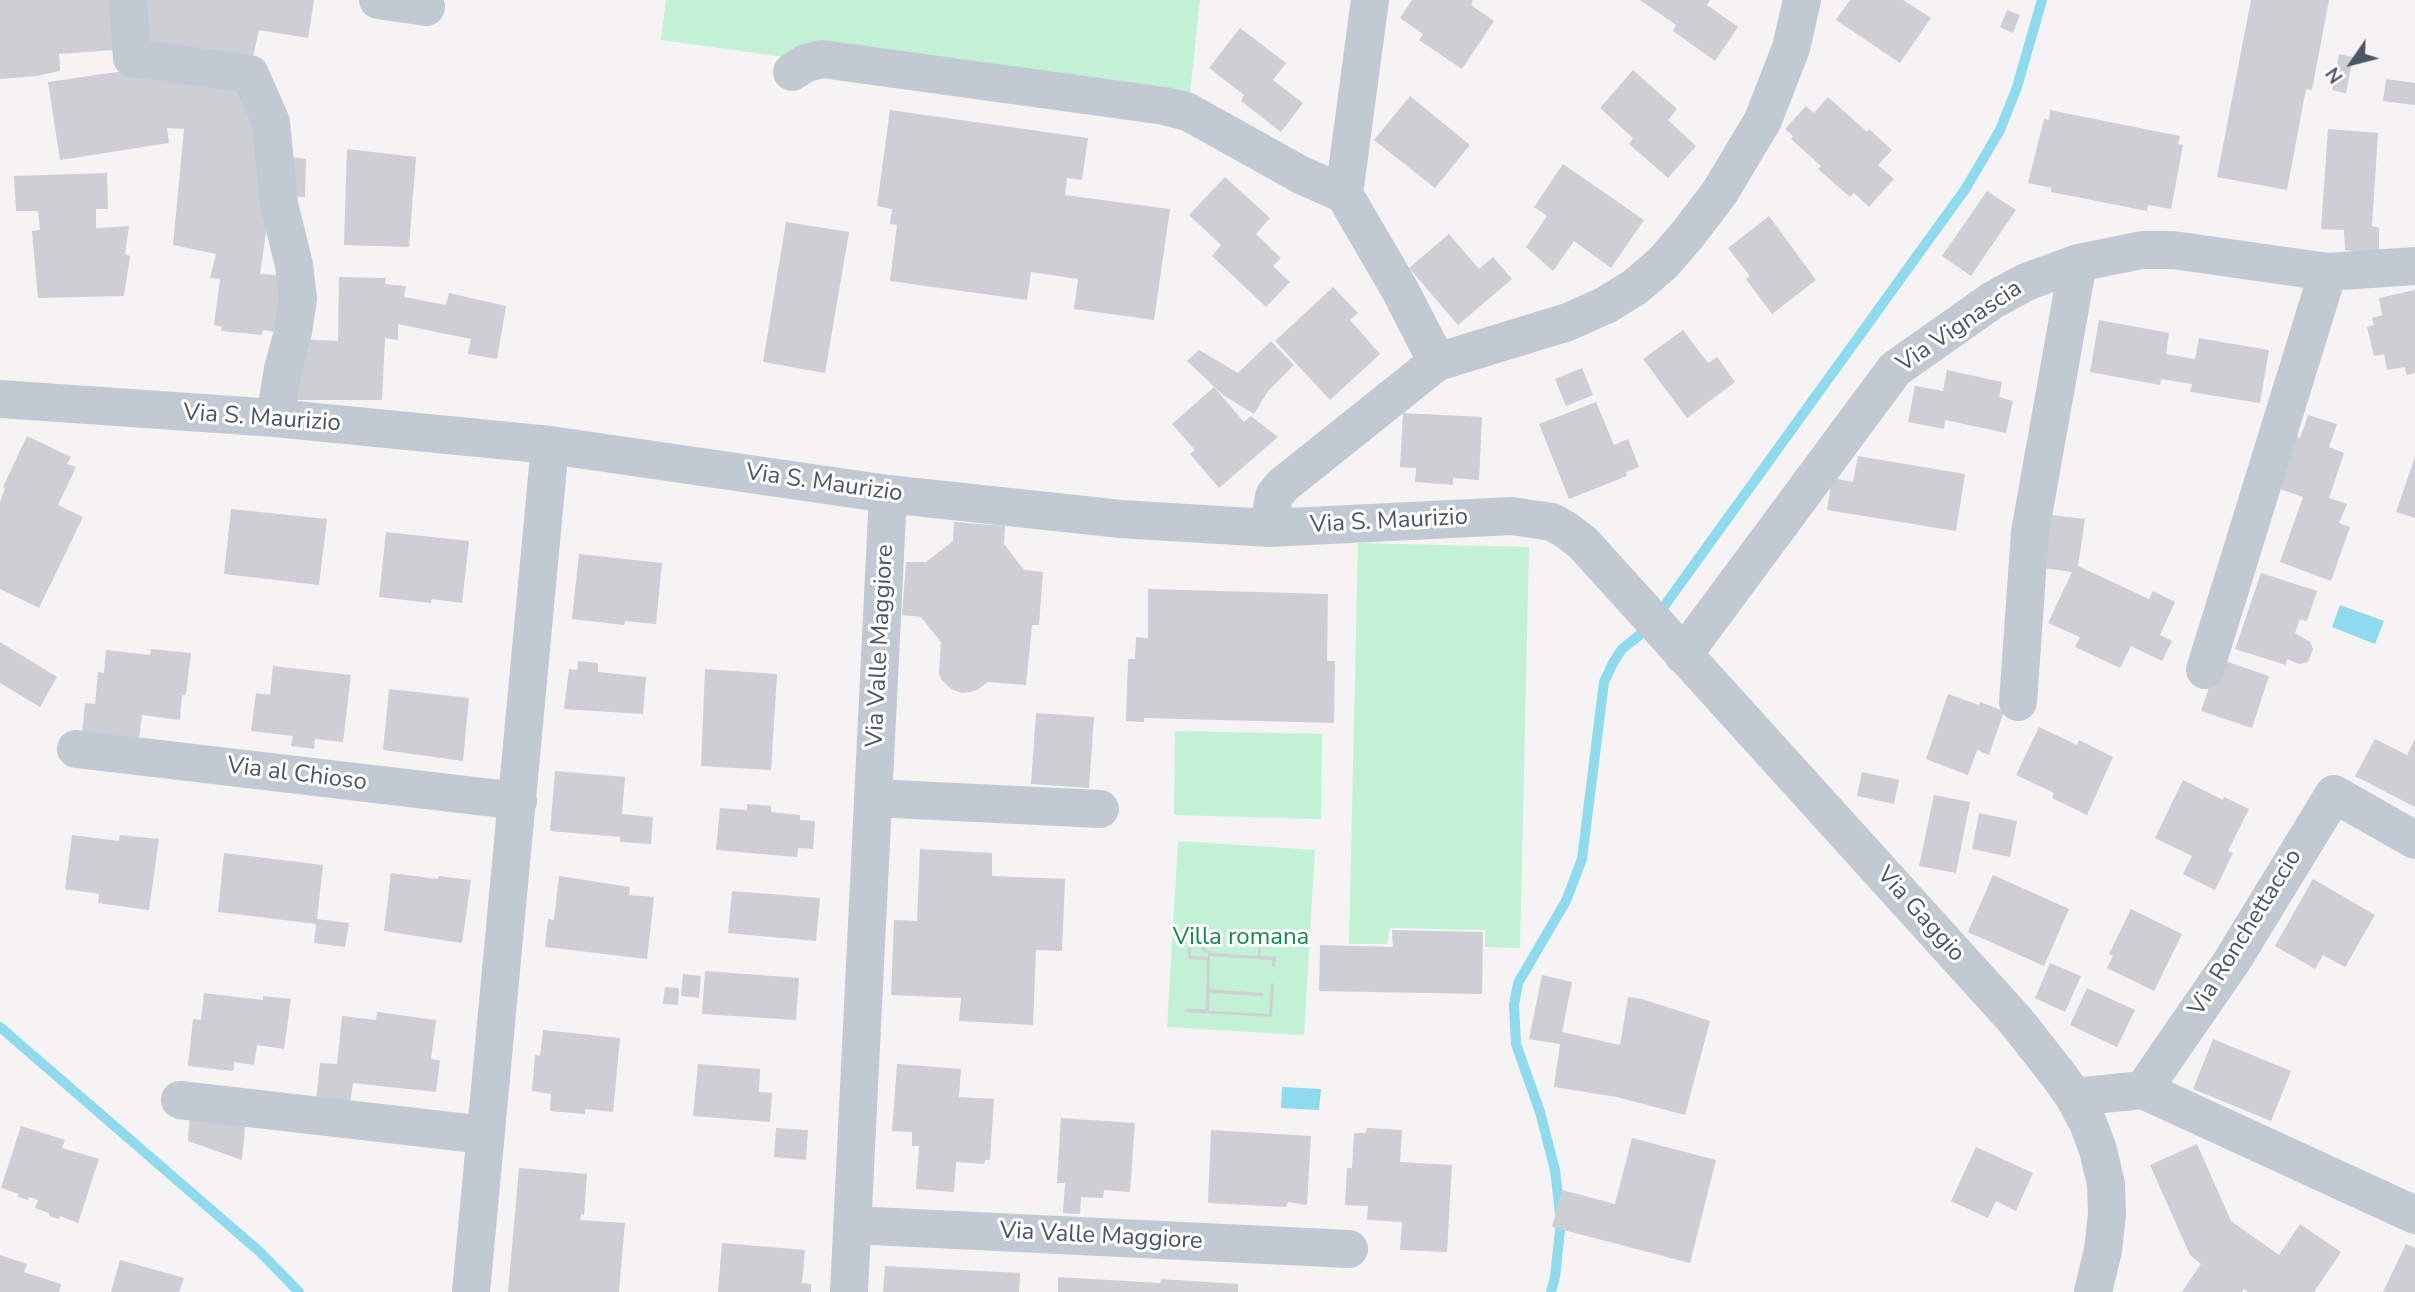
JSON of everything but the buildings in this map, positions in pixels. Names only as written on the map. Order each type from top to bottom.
[{"type":"street","points":[[128,0],[132,58],[250,74],[271,122],[279,204],[294,265],[298,299],[275,418]]},
{"type":"street","points":[[378,0],[426,7]]},
{"type":"street","points":[[1344,194],[1370,0]]},
{"type":"street","points":[[1269,528],[1274,496],[1283,485],[1437,362],[1568,322],[1626,293],[1663,263],[1720,192],[1763,120],[1791,48],[1802,0]]},
{"type":"street","points":[[792,72],[806,63],[822,59],[1166,106],[1188,112],[1301,175],[1344,194],[1400,290],[1437,362]]},
{"type":"street","name":"Via Vignascia","points":[[1683,655],[1895,369],[1993,300],[2026,282],[2078,263],[2129,252],[2173,250],[2328,272],[2415,266]]},
{"type":"street","points":[[2018,702],[2029,532],[2078,263]]},
{"type":"street","points":[[2205,670],[2328,272]]},
{"type":"street","name":"Via S. Maurizio","points":[[0,399],[275,418],[550,445],[888,494],[1121,519],[1269,528],[1512,516],[1539,519],[1566,530],[1583,543],[1623,589]]},
{"type":"street","points":[[471,1292],[550,445]]},
{"type":"street","name":"Via Valle Maggiore","points":[[849,1292],[888,494]]},
{"type":"street","name":"Via Gaggio","points":[[1623,589],[2016,1021],[2074,1097],[2098,1150],[2106,1184],[2107,1214],[2103,1250],[2093,1292]]},
{"type":"street","name":"Via al Chioso","points":[[76,749],[518,801]]},
{"type":"street","name":"Via Ronchettaccio","points":[[2143,1090],[2232,961],[2334,793],[2415,840]]},
{"type":"street","points":[[873,798],[1100,809]]},
{"type":"street","points":[[2074,1097],[2143,1090],[2415,1215]]},
{"type":"street","points":[[180,1100],[485,1135]]},
{"type":"street","name":"Via Valle Maggiore","points":[[852,1225],[1349,1249]]},
{"type":"green space","points":[[666,0],[1200,0],[1188,112],[661,40]]},
{"type":"green space","points":[[1358,543],[1529,547],[1520,948],[1485,947],[1485,930],[1390,928],[1387,944],[1349,944]]},
{"type":"green space","points":[[1175,731],[1322,734],[1321,819],[1174,815]]},
{"type":"green space","name":"Villa romana","points":[[1178,841],[1315,850],[1304,1035],[1167,1027]]},
{"type":"water","points":[[2340,605],[2384,621],[2375,644],[2332,627]]},
{"type":"water","points":[[1282,1087],[1321,1089],[1319,1110],[1281,1108]]},
{"type":"waterway","points":[[1551,1292],[1561,1221],[1555,1170],[1540,1112],[1516,1044],[1514,1005],[1518,983],[1566,901],[1582,859],[1604,682],[1622,649],[1646,630],[1657,616],[1966,188],[2000,130],[2017,87],[2042,0]]},
{"type":"waterway","points":[[0,1027],[260,1252],[299,1292]]}]
